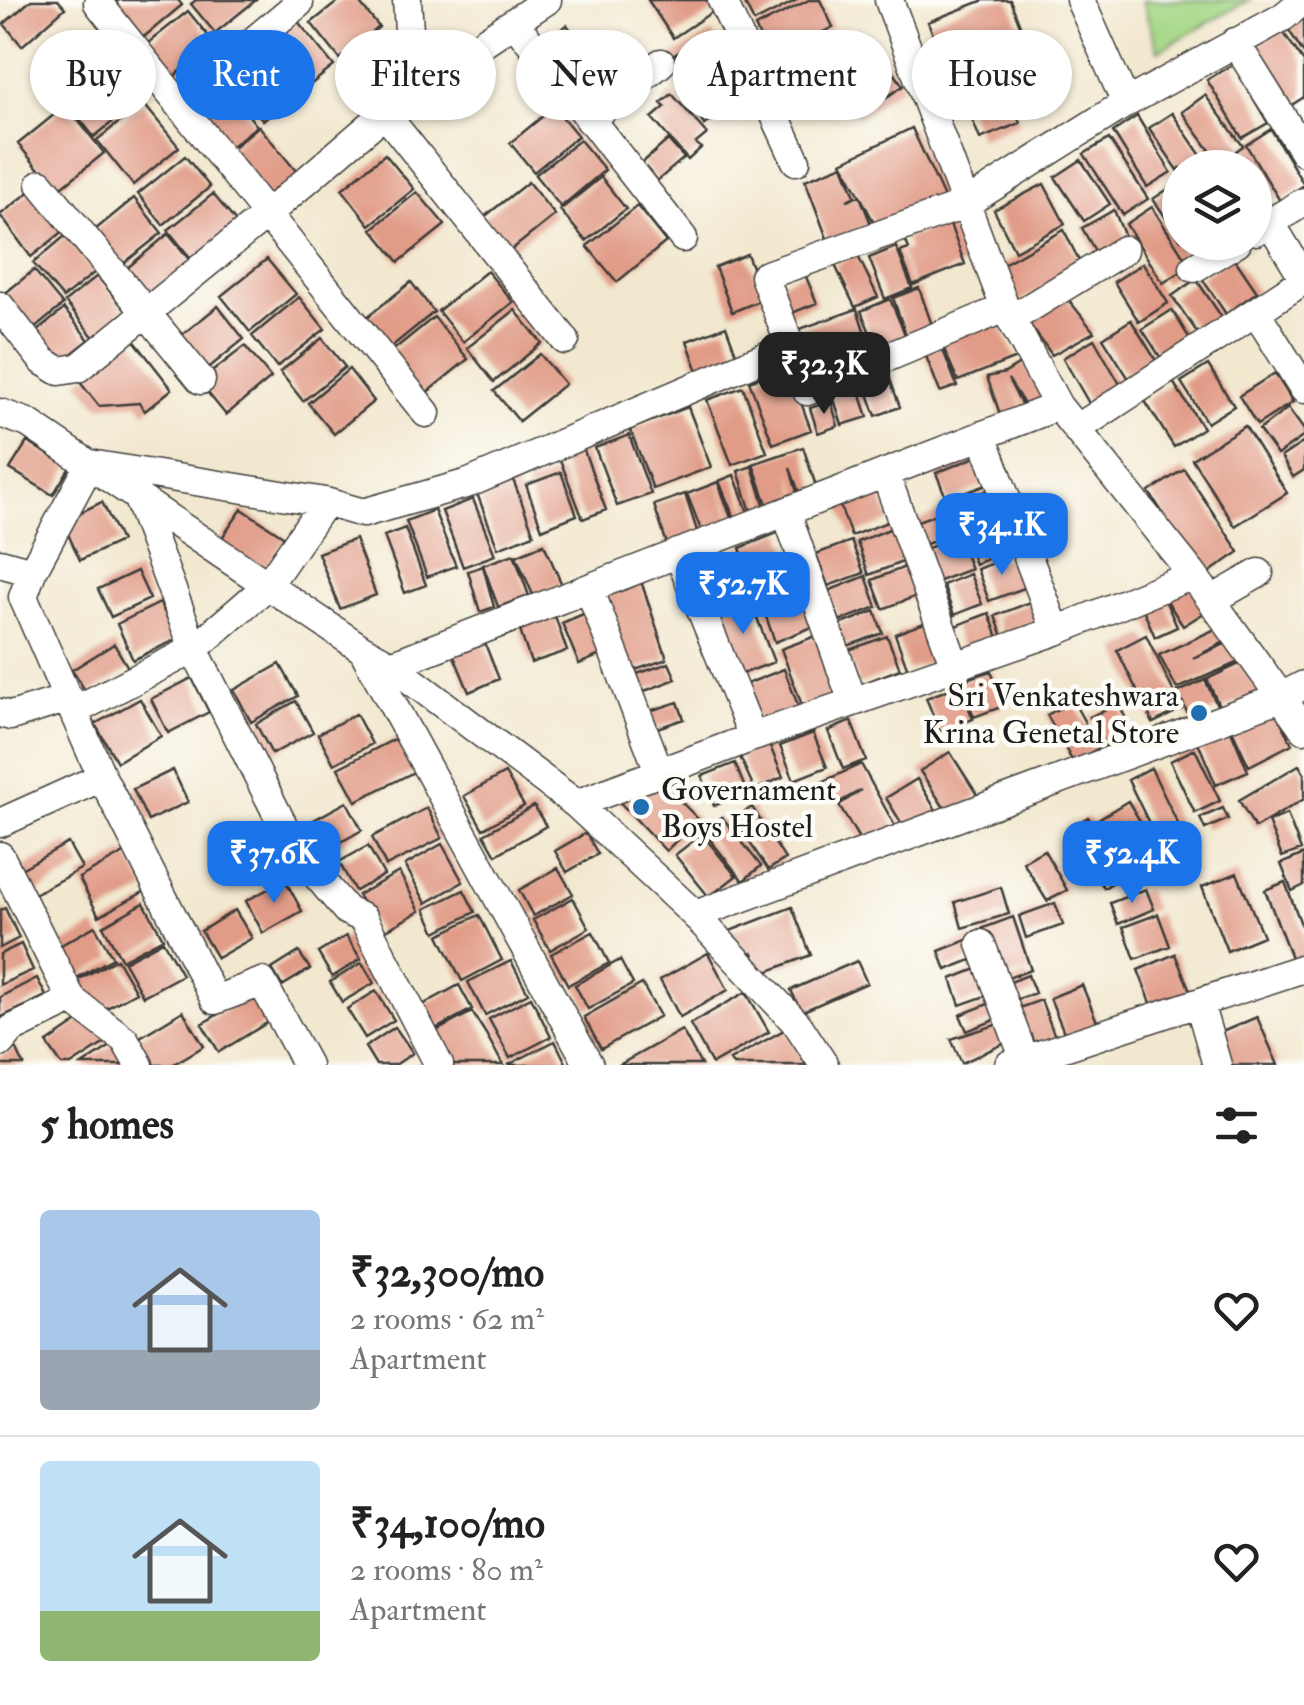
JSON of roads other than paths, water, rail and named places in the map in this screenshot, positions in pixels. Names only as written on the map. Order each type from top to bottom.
[{"type":"street","points":[[407,0],[409,30]]},
{"type":"street","points":[[496,34],[547,0]]},
{"type":"street","points":[[722,0],[796,161]]},
{"type":"street","points":[[889,0],[1008,314],[1058,406],[1212,600],[1304,730]]},
{"type":"street","points":[[1080,0],[1126,104]]},
{"type":"street","points":[[1258,0],[1293,9]]},
{"type":"street","points":[[266,30],[300,1]]},
{"type":"street","points":[[98,3],[176,101]]},
{"type":"street","points":[[1124,250],[1008,314],[807,391],[764,276],[964,205],[1126,104],[1293,9]]},
{"type":"street","points":[[515,22],[521,30]]},
{"type":"street","points":[[1235,42],[1304,152]]},
{"type":"street","points":[[653,69],[661,63]]},
{"type":"street","points":[[190,120],[426,414]]},
{"type":"street","points":[[0,306],[43,361],[60,371],[78,368],[378,120]]},
{"type":"street","points":[[390,120],[565,340]]},
{"type":"street","points":[[590,120],[683,238]]},
{"type":"street","points":[[41,184],[201,380]]},
{"type":"street","points":[[1272,222],[1304,202]]},
{"type":"street","points":[[1078,428],[1304,279],[1272,238]]},
{"type":"street","points":[[1194,268],[1207,260]]},
{"type":"street","points":[[1256,312],[1304,389]]},
{"type":"street","points":[[90,464],[325,502],[363,513],[469,483],[790,346]]},
{"type":"street","points":[[391,665],[1058,406]]},
{"type":"street","points":[[0,413],[28,423],[267,586],[391,665],[576,804],[696,915],[798,1024],[824,1065]]},
{"type":"street","points":[[982,435],[1056,630]]},
{"type":"street","points":[[90,464],[32,572],[23,597],[102,777],[216,1000],[262,982],[307,1065]]},
{"type":"street","points":[[885,473],[955,666]]},
{"type":"street","points":[[138,499],[194,648],[296,851],[347,910],[363,918],[439,1065]]},
{"type":"street","points":[[0,714],[11,716],[72,704],[194,648],[267,586],[325,502]]},
{"type":"street","points":[[786,512],[853,702]]},
{"type":"street","points":[[678,554],[753,737]]},
{"type":"street","points":[[0,564],[32,572]]},
{"type":"street","points":[[1212,600],[1259,573]]},
{"type":"street","points":[[576,804],[1056,630],[1193,575]]},
{"type":"street","points":[[589,588],[660,774]]},
{"type":"street","points":[[362,649],[589,1065]]},
{"type":"street","points":[[696,915],[1279,698],[1304,684]]},
{"type":"street","points":[[0,822],[102,777]]},
{"type":"street","points":[[0,856],[72,1000],[126,1040],[139,1065]]},
{"type":"street","points":[[981,944],[1017,1062],[1304,968]]},
{"type":"street","points":[[0,1044],[12,1030],[72,1000]]},
{"type":"street","points":[[1199,1003],[1217,1065]]},
{"type":"place","name":"Sri Venkateshwara Krina Genetal Store","points":[[1199,713]]},
{"type":"place","name":"Governament Boys Hostel","points":[[641,807]]}]
